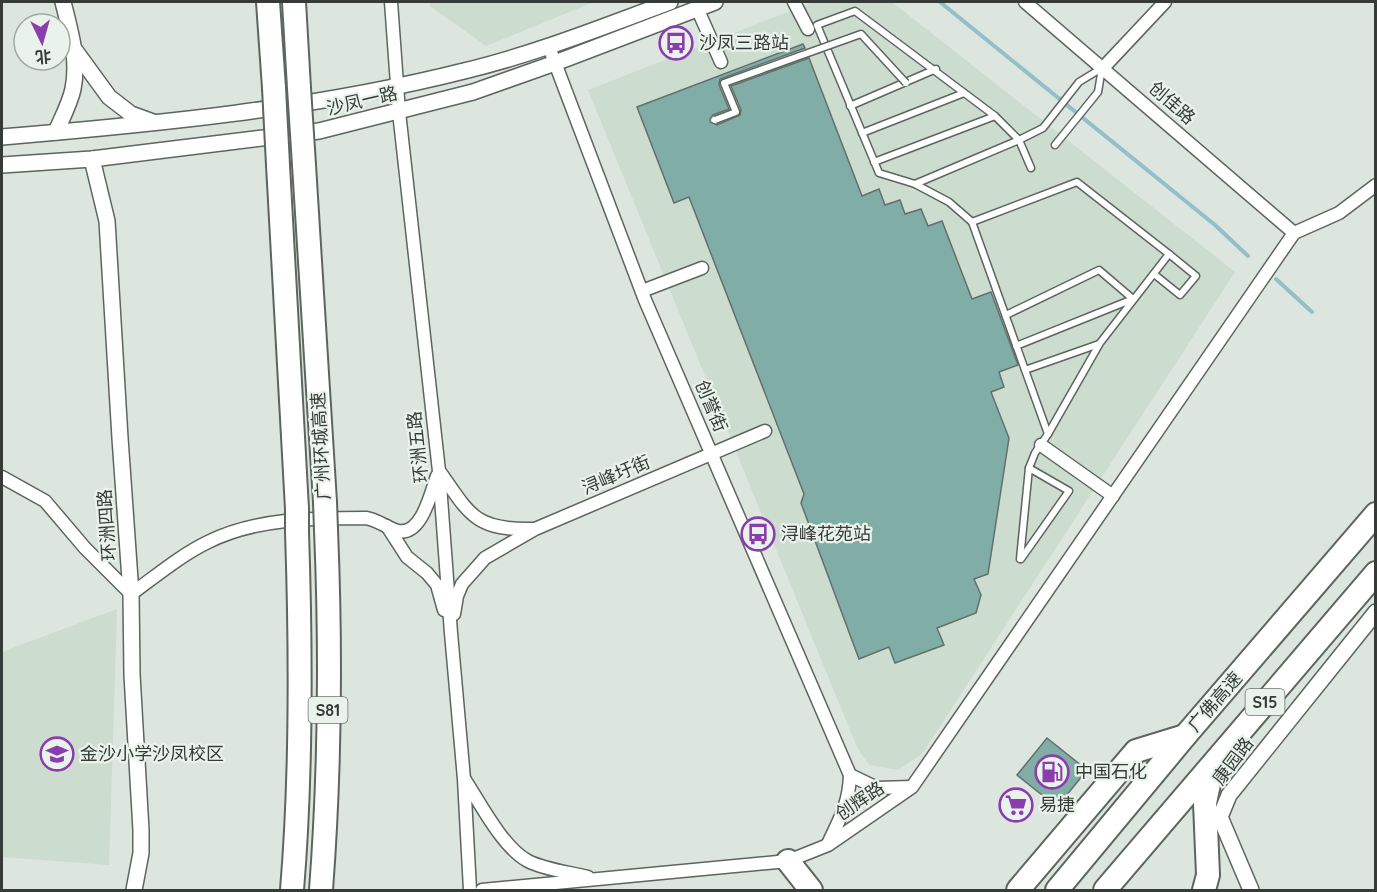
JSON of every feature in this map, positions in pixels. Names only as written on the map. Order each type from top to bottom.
[{"type":"highway","name":"广州环城高速","points":[[268,2],[297,520],[300,688],[297,813],[292,891]]},
{"type":"highway","name":"广州环城高速","points":[[294,2],[326,530],[329,632],[326,820],[321,891]]},
{"type":"highway","name":"广佛高速","points":[[1057,891],[1185,736],[1376,514]]},
{"type":"highway","name":"广佛高速","points":[[1105,891],[1376,573]]},
{"type":"highway","points":[[1018,891],[1136,751],[1185,736]]},
{"type":"highway","points":[[326,891],[327,754]]},
{"type":"highway","points":[[1204,891],[1208,875],[1205,803],[1213,762]]},
{"type":"highway","points":[[1117,891],[1145,844]]},
{"type":"highway","points":[[788,861],[811,891]]},
{"type":"street","points":[[56,132],[72,92],[75,70],[74,49],[63,2]]},
{"type":"street","name":"环洲五路","points":[[391,2],[399,112],[439,471],[464,779],[470,891]]},
{"type":"street","name":"沙凤一路","points":[[2,137],[158,124],[340,97],[397,86],[464,71],[549,47],[670,2]]},
{"type":"street","name":"沙凤一路","points":[[2,165],[92,159],[319,131],[473,92],[715,2]]},
{"type":"street","points":[[794,2],[808,29]]},
{"type":"street","name":"创佳路","points":[[1025,2],[1294,233]]},
{"type":"street","points":[[1103,68],[1165,2]]},
{"type":"street","points":[[697,8],[721,62]]},
{"type":"street","name":"创誉街","points":[[549,47],[642,291],[850,775]]},
{"type":"street","points":[[74,49],[109,97],[119,106],[131,114],[158,124]]},
{"type":"street","name":"环洲四路","points":[[92,159],[107,221],[131,594],[132,675],[141,830],[141,853],[134,891]]},
{"type":"street","points":[[828,845],[846,808],[850,775],[877,789],[912,787],[1294,233],[1339,213],[1376,185]]},
{"type":"street","points":[[642,291],[702,268]]},
{"type":"street","name":"浔峰圩街","points":[[535,529],[765,431]]},
{"type":"street","points":[[1045,439],[1113,496]]},
{"type":"street","points":[[2,477],[45,501],[85,548],[131,594],[206,543],[237,530],[272,522],[356,518],[375,519],[398,531],[406,531],[417,524],[425,511],[439,471]]},
{"type":"street","points":[[439,471],[461,503],[474,516],[505,530],[535,529]]},
{"type":"street","points":[[387,526],[407,557],[427,573],[437,585],[451,633]]},
{"type":"street","points":[[451,633],[457,596],[462,584],[485,558],[535,529]]},
{"type":"street","name":"康园路","points":[[1251,891],[1220,817],[1229,795],[1376,612]]},
{"type":"street","points":[[464,779],[501,834],[526,860],[543,867],[597,879]]},
{"type":"street","name":"创辉路","points":[[482,891],[788,861],[828,845],[912,787]]},
{"type":"lane","points":[[1032,168],[1019,140],[995,116],[936,69],[855,10],[817,25],[879,173],[915,184],[949,202],[972,222],[1025,370],[1045,439]]},
{"type":"lane","points":[[715,120],[736,112],[724,83],[861,34],[906,83]]},
{"type":"lane","points":[[915,184],[1043,128],[1079,82],[1103,68]]},
{"type":"lane","points":[[1056,145],[1098,92],[1103,68]]},
{"type":"lane","points":[[850,106],[936,69]]},
{"type":"lane","points":[[862,133],[964,93]]},
{"type":"lane","points":[[874,162],[995,116]]},
{"type":"lane","points":[[972,222],[1077,182],[1196,276],[1180,295],[1154,274]]},
{"type":"lane","points":[[1029,468],[1069,490],[1020,559],[1029,468],[1100,343],[1169,254]]},
{"type":"lane","points":[[1006,315],[1100,270],[1133,298]]},
{"type":"lane","points":[[1016,345],[1133,298]]},
{"type":"lane","points":[[1025,370],[1100,343]]},
{"type":"shaded area","points":[[430,2],[594,2],[486,46],[430,6]]},
{"type":"shaded area","points":[[813,2],[892,2],[1235,272],[922,754],[898,770],[869,765],[857,747],[588,90]]},
{"type":"shaded area","name":"金沙小学沙凤校区","points":[[117,609],[109,865],[2,857],[2,652]]},
{"type":"building","points":[[803,44],[805,48],[720,79],[719,85],[729,109],[713,115],[710,122],[717,125],[740,115],[741,110],[731,86],[809,58],[862,196],[879,189],[885,205],[900,200],[905,214],[921,209],[928,226],[942,221],[972,299],[991,292],[1018,365],[999,372],[1004,387],[991,392],[1009,438],[988,574],[974,579],[981,595],[976,613],[937,628],[944,645],[895,663],[889,647],[859,659],[801,503],[804,494],[689,197],[674,203],[637,107]]},
{"type":"building","name":"中国石化","points":[[1047,738],[1087,770],[1057,807],[1017,775]]},
{"type":"waterway","points":[[940,2],[1215,225],[1248,256]]},
{"type":"waterway","points":[[1276,279],[1312,312]]},
{"type":"place","name":"沙凤三路站","points":[[676,43]]},
{"type":"place","name":"浔峰花苑站","points":[[758,534]]},
{"type":"place","name":"金沙小学沙凤校区","points":[[57,754]]},
{"type":"place","name":"中国石化","points":[[1052,772]]},
{"type":"place","name":"易捷","points":[[1016,805]]}]
